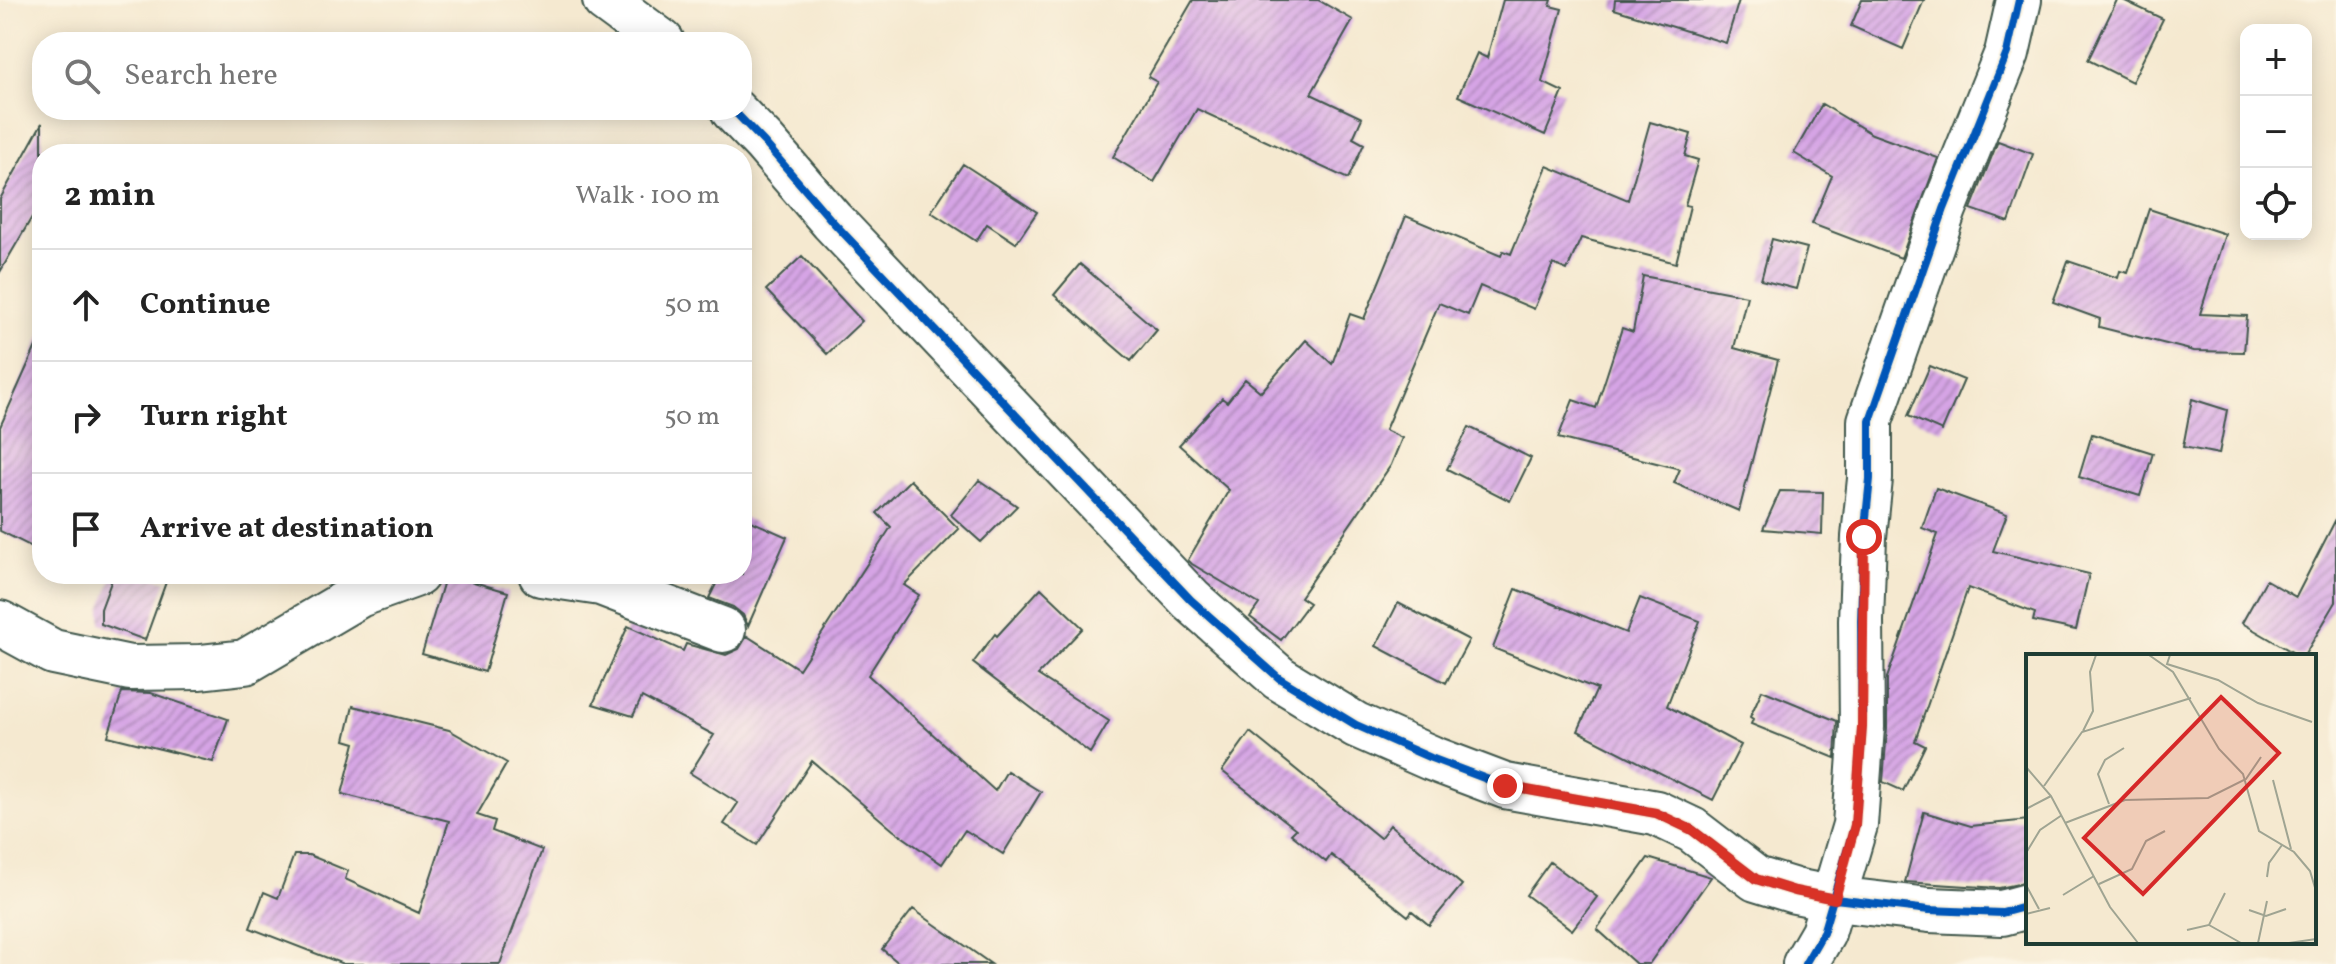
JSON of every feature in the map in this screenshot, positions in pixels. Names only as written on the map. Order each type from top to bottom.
[{"type":"street","points":[[605,0],[648,32]]},
{"type":"street","points":[[1805,964],[1823,933],[1855,825],[1862,727],[1861,621],[1870,479],[1870,421],[1944,209],[2007,53],[2019,0]]},
{"type":"street","points":[[743,120],[832,221],[1191,600],[1279,678],[1356,725],[1505,786],[1656,813],[1692,830],[1756,879],[1795,891],[1929,910],[2002,913],[2026,907]]},
{"type":"street","points":[[0,623],[53,652],[130,668],[200,667],[245,662],[359,595],[389,584]]},
{"type":"street","points":[[604,584],[723,630]]},
{"type":"building","points":[[1193,0],[1318,0],[1353,20],[1311,94],[1362,118],[1353,138],[1364,144],[1348,179],[1197,109],[1154,182],[1113,157],[1157,82],[1148,77]]},
{"type":"building","points":[[1503,0],[1552,0],[1550,6],[1562,9],[1542,82],[1563,92],[1545,135],[1458,96],[1477,53],[1487,58]]},
{"type":"building","points":[[1615,0],[1739,0],[1726,43],[1614,9]]},
{"type":"building","points":[[1862,0],[1924,0],[1903,49],[1851,26]]},
{"type":"building","points":[[2117,0],[2163,19],[2132,82],[2088,60]]},
{"type":"building","points":[[1822,104],[1872,134],[1938,158],[1901,258],[1812,224],[1832,176],[1794,153]]},
{"type":"building","points":[[1650,122],[1691,134],[1685,156],[1698,160],[1685,205],[1690,206],[1676,263],[1581,238],[1567,270],[1553,264],[1534,309],[1480,286],[1468,315],[1439,303],[1385,430],[1402,438],[1391,465],[1300,597],[1309,603],[1281,640],[1250,617],[1259,604],[1188,560],[1229,490],[1179,445],[1222,398],[1227,402],[1245,379],[1261,392],[1306,340],[1332,364],[1350,314],[1364,319],[1406,216],[1501,256],[1503,251],[1511,254],[1547,166],[1628,200]]},
{"type":"building","points":[[42,123],[42,144],[32,144],[32,217],[0,272],[0,199]]},
{"type":"building","points":[[1998,141],[2033,154],[2009,222],[1971,209]]},
{"type":"building","points":[[963,164],[1037,212],[1016,243],[987,224],[976,241],[931,212]]},
{"type":"building","points":[[2149,209],[2225,234],[2200,314],[2247,316],[2244,352],[2194,351],[2099,327],[2100,319],[2053,302],[2068,261],[2118,278],[2120,271],[2128,273]]},
{"type":"building","points":[[1772,239],[1807,248],[1796,289],[1761,280]]},
{"type":"building","points":[[802,256],[862,321],[827,354],[766,290]]},
{"type":"building","points":[[1080,264],[1157,330],[1131,361],[1054,295]]},
{"type":"building","points":[[1643,276],[1747,296],[1734,348],[1778,360],[1739,511],[1674,483],[1680,469],[1558,438],[1573,400],[1596,408],[1622,328],[1633,332]]},
{"type":"building","points":[[32,355],[32,547],[0,531],[0,427]]},
{"type":"building","points":[[1930,366],[1964,380],[1942,431],[1908,416]]},
{"type":"building","points":[[2192,399],[2227,410],[2219,454],[2183,447]]},
{"type":"building","points":[[1469,427],[1531,458],[1510,501],[1447,469]]},
{"type":"building","points":[[2092,434],[2153,453],[2140,496],[2079,477]]},
{"type":"building","points":[[910,480],[959,529],[904,585],[919,595],[868,675],[995,791],[1007,771],[1041,792],[1003,854],[965,830],[942,864],[893,830],[812,761],[757,845],[724,824],[738,803],[690,773],[714,735],[642,697],[633,716],[593,704],[628,626],[683,651],[686,644],[726,655],[739,649],[747,636],[799,669],[891,527],[877,513]]},
{"type":"building","points":[[979,480],[1017,506],[981,542],[951,515]]},
{"type":"building","points":[[1936,488],[2007,514],[1993,551],[2089,574],[2076,630],[2033,621],[2035,613],[1968,588],[1915,741],[1925,746],[1903,791],[1883,782],[1887,678],[1938,534],[1922,528]]},
{"type":"building","points":[[1780,491],[1823,492],[1822,534],[1763,529]]},
{"type":"building","points":[[2336,519],[2336,602],[2305,654],[2296,654],[2242,623],[2266,580],[2296,597]]},
{"type":"building","points":[[752,521],[787,537],[748,626],[743,615],[733,607],[709,598],[716,584],[752,584]]},
{"type":"building","points":[[110,584],[165,584],[145,640],[101,624],[101,609]]},
{"type":"building","points":[[443,584],[480,584],[508,592],[485,672],[422,654]]},
{"type":"building","points":[[1041,588],[1083,628],[1038,675],[1109,721],[1090,753],[973,663],[995,634],[997,636]]},
{"type":"building","points":[[1516,589],[1626,633],[1640,598],[1700,621],[1667,706],[1741,745],[1713,800],[1578,731],[1597,689],[1493,648]]},
{"type":"building","points":[[1398,603],[1469,640],[1446,683],[1376,646]]},
{"type":"building","points":[[1762,690],[1837,721],[1835,758],[1751,724],[1753,719],[1750,717]]},
{"type":"building","points":[[122,692],[151,693],[228,719],[213,762],[108,736]]},
{"type":"building","points":[[353,706],[449,730],[507,763],[477,815],[495,821],[492,831],[542,850],[500,964],[343,964],[250,928],[264,892],[278,898],[294,855],[309,855],[348,871],[345,879],[419,913],[449,821],[342,794],[355,743],[345,740]]},
{"type":"building","points":[[1250,732],[1380,838],[1390,825],[1462,885],[1429,925],[1412,911],[1408,916],[1331,855],[1326,862],[1291,834],[1296,829],[1222,771]]},
{"type":"building","points":[[1924,812],[1971,826],[2026,820],[2026,882],[1999,888],[1905,882]]},
{"type":"building","points":[[1648,858],[1711,877],[1649,964],[1636,964],[1597,929]]},
{"type":"building","points":[[1550,862],[1597,897],[1572,930],[1526,895]]},
{"type":"building","points":[[913,909],[991,964],[900,964],[882,949]]},
{"type":"cycle path","points":[[1805,964],[1823,933],[1855,825],[1862,727],[1861,621],[1870,479],[1870,421],[1944,209],[2007,53],[2019,0]]},
{"type":"cycle path","points":[[743,120],[832,221],[1191,600],[1279,678],[1356,725],[1505,786],[1656,813],[1692,830],[1756,879],[1795,891],[1929,910],[2002,913],[2026,907]]},
{"type":"route","points":[[1505,786],[1656,813],[1692,830],[1756,879],[1835,899],[1855,825],[1862,727],[1864,537]]}]
